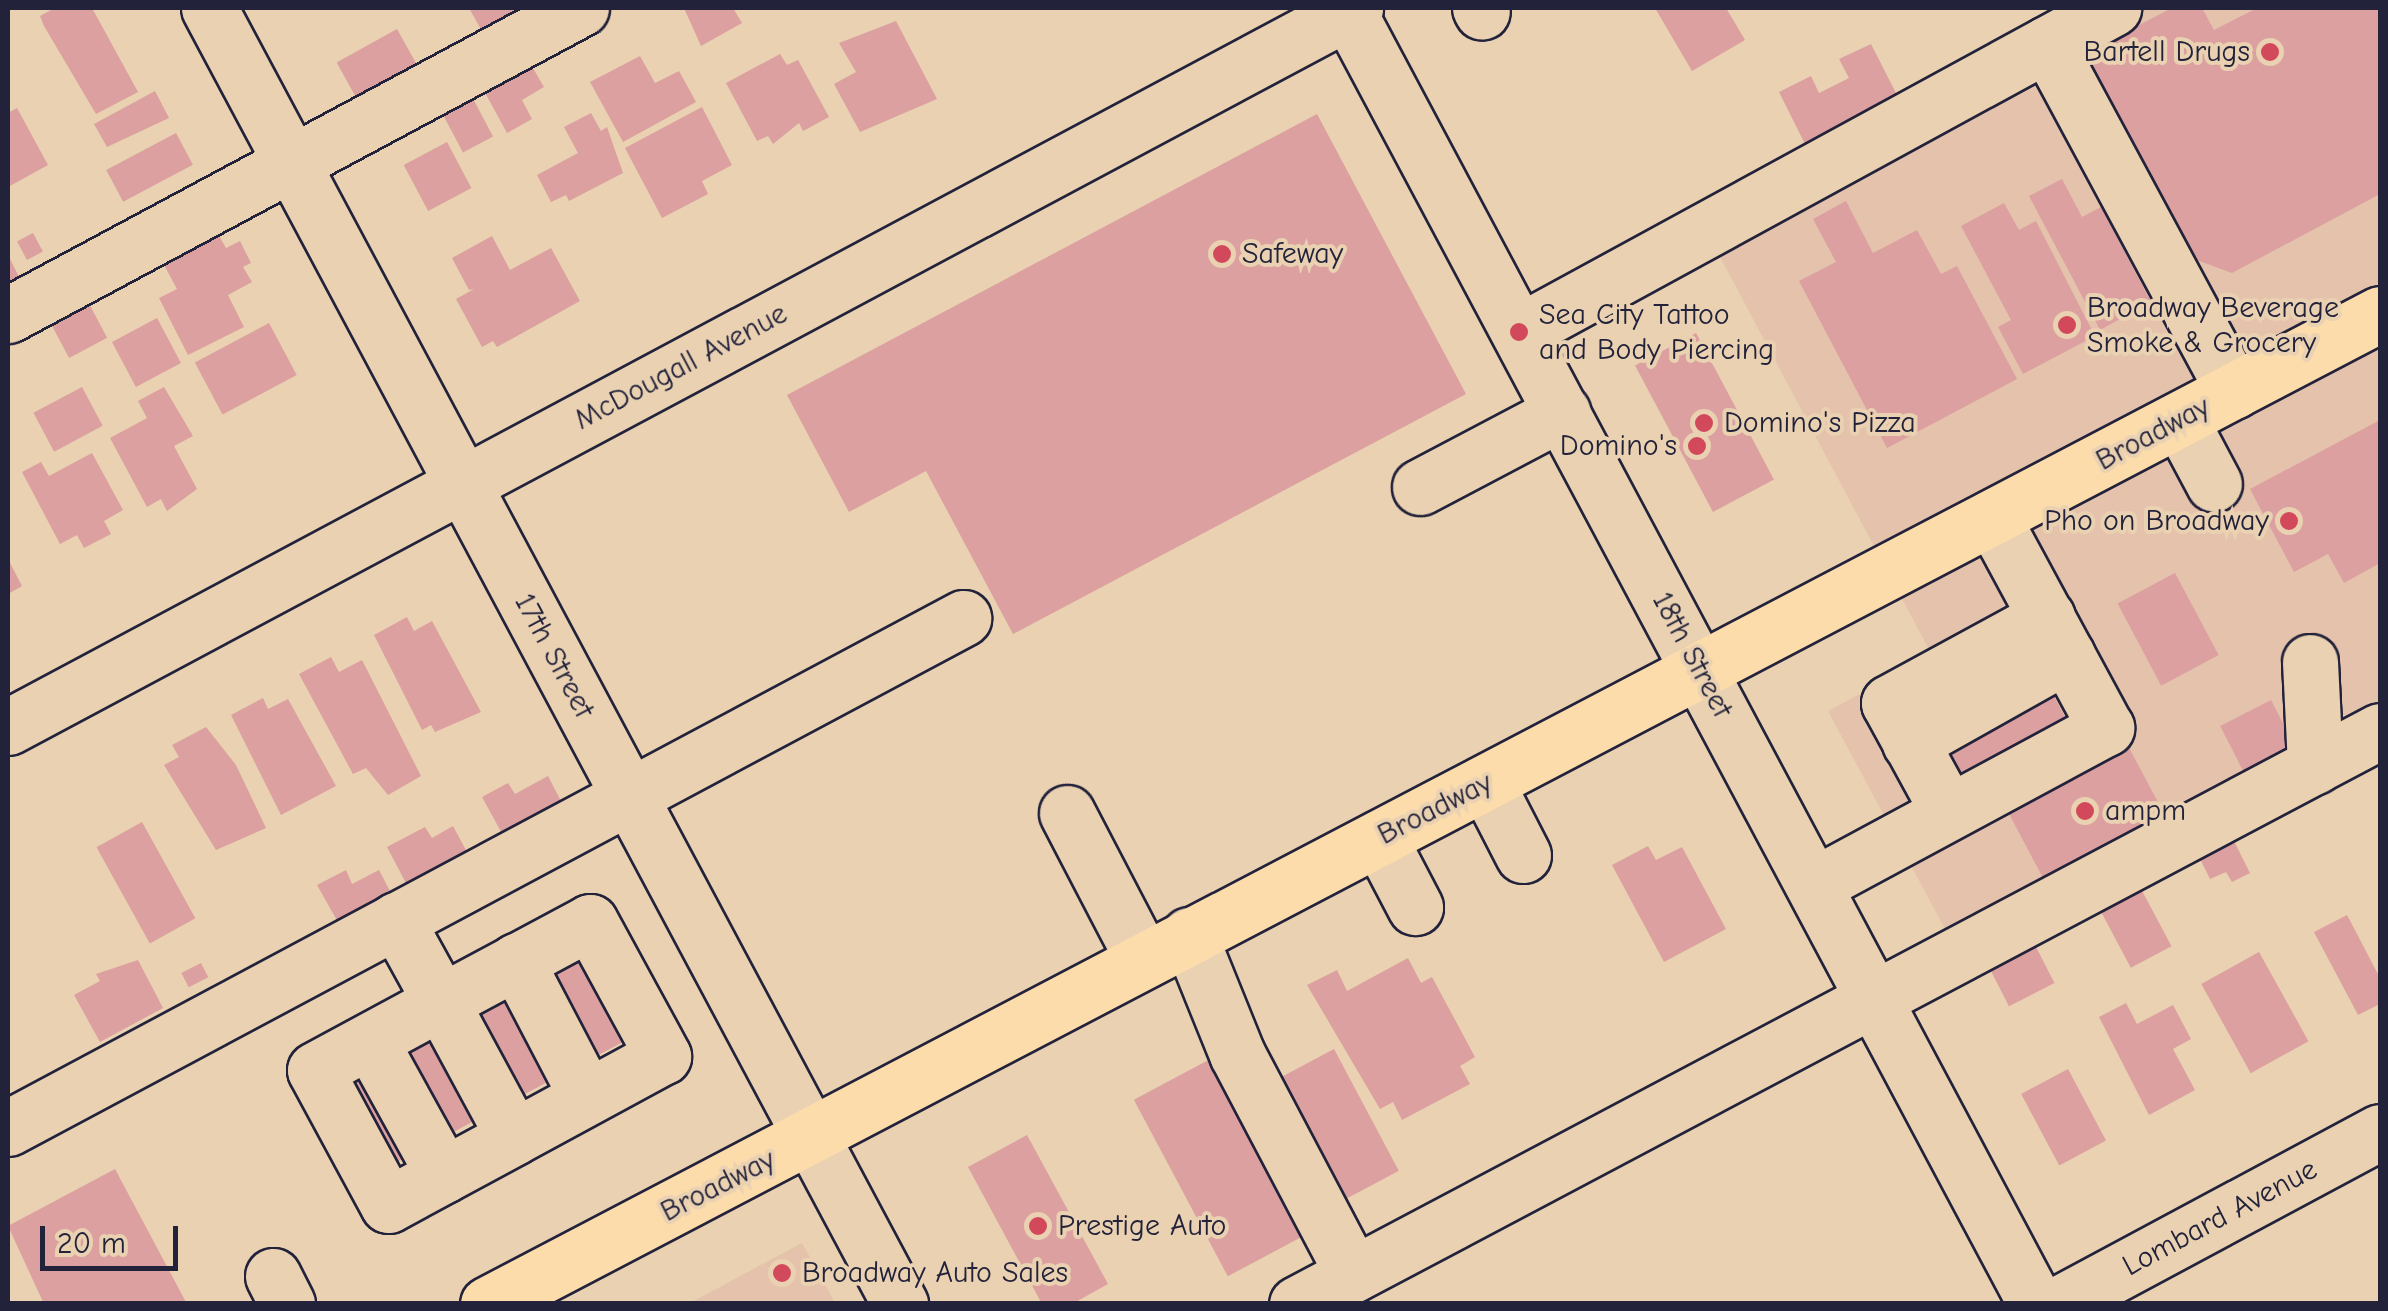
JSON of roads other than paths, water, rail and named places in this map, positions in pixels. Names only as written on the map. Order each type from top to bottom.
[{"type":"main road","name":"Broadway","points":[[488,1304],[812,1139],[1166,947],[1701,673],[2380,314]]},
{"type":"street","name":"17th Street","points":[[209,8],[900,1304]]},
{"type":"street","points":[[8,315],[582,8]]},
{"type":"street","points":[[1519,332],[1612,262],[2113,8]]},
{"type":"street","name":"18th Street","points":[[1350,9],[2036,1304]]},
{"type":"street","name":"McDougall Avenue","points":[[8,727],[1350,9]]},
{"type":"street","points":[[2047,44],[2234,391]]},
{"type":"street","points":[[1420,487],[1562,412]]},
{"type":"street","points":[[2180,420],[2214,484]]},
{"type":"street","points":[[1814,885],[2106,728],[1993,519]]},
{"type":"street","points":[[8,1128],[163,1071],[396,920],[964,618]]},
{"type":"street","points":[[1948,812],[1889,703],[2057,636]]},
{"type":"street","points":[[2310,662],[2314,766]]},
{"type":"street","points":[[1298,1304],[1552,1153],[1651,1101],[1874,999],[2380,731]]},
{"type":"street","points":[[1486,783],[1523,854]]},
{"type":"street","points":[[1067,813],[1166,947],[1237,1054],[1353,1274]]},
{"type":"street","points":[[1379,838],[1416,907]]},
{"type":"street","points":[[396,920],[514,1137]]},
{"type":"street","points":[[590,922],[663,1056],[388,1204],[315,1070],[441,1002],[590,922]]},
{"type":"street","points":[[516,961],[587,1098]]},
{"type":"street","name":"Lombard Avenue","points":[[2059,1304],[2380,1132]]},
{"type":"place","name":"Bartell Drugs","points":[[2270,52]]},
{"type":"place","name":"Safeway","points":[[1222,254]]},
{"type":"place","name":"Broadway Beverage Smoke & Grocery","points":[[2067,325]]},
{"type":"place","name":"Sea City Tattoo and Body Piercing","points":[[1519,332]]},
{"type":"place","name":"Domino's Pizza","points":[[1704,423]]},
{"type":"place","name":"Domino's","points":[[1697,446]]},
{"type":"place","name":"Pho on Broadway","points":[[2289,521]]},
{"type":"place","name":"ampm","points":[[2085,811]]},
{"type":"place","name":"Prestige Auto","points":[[1038,1226]]},
{"type":"place","name":"Broadway Auto Sales","points":[[782,1273]]}]
